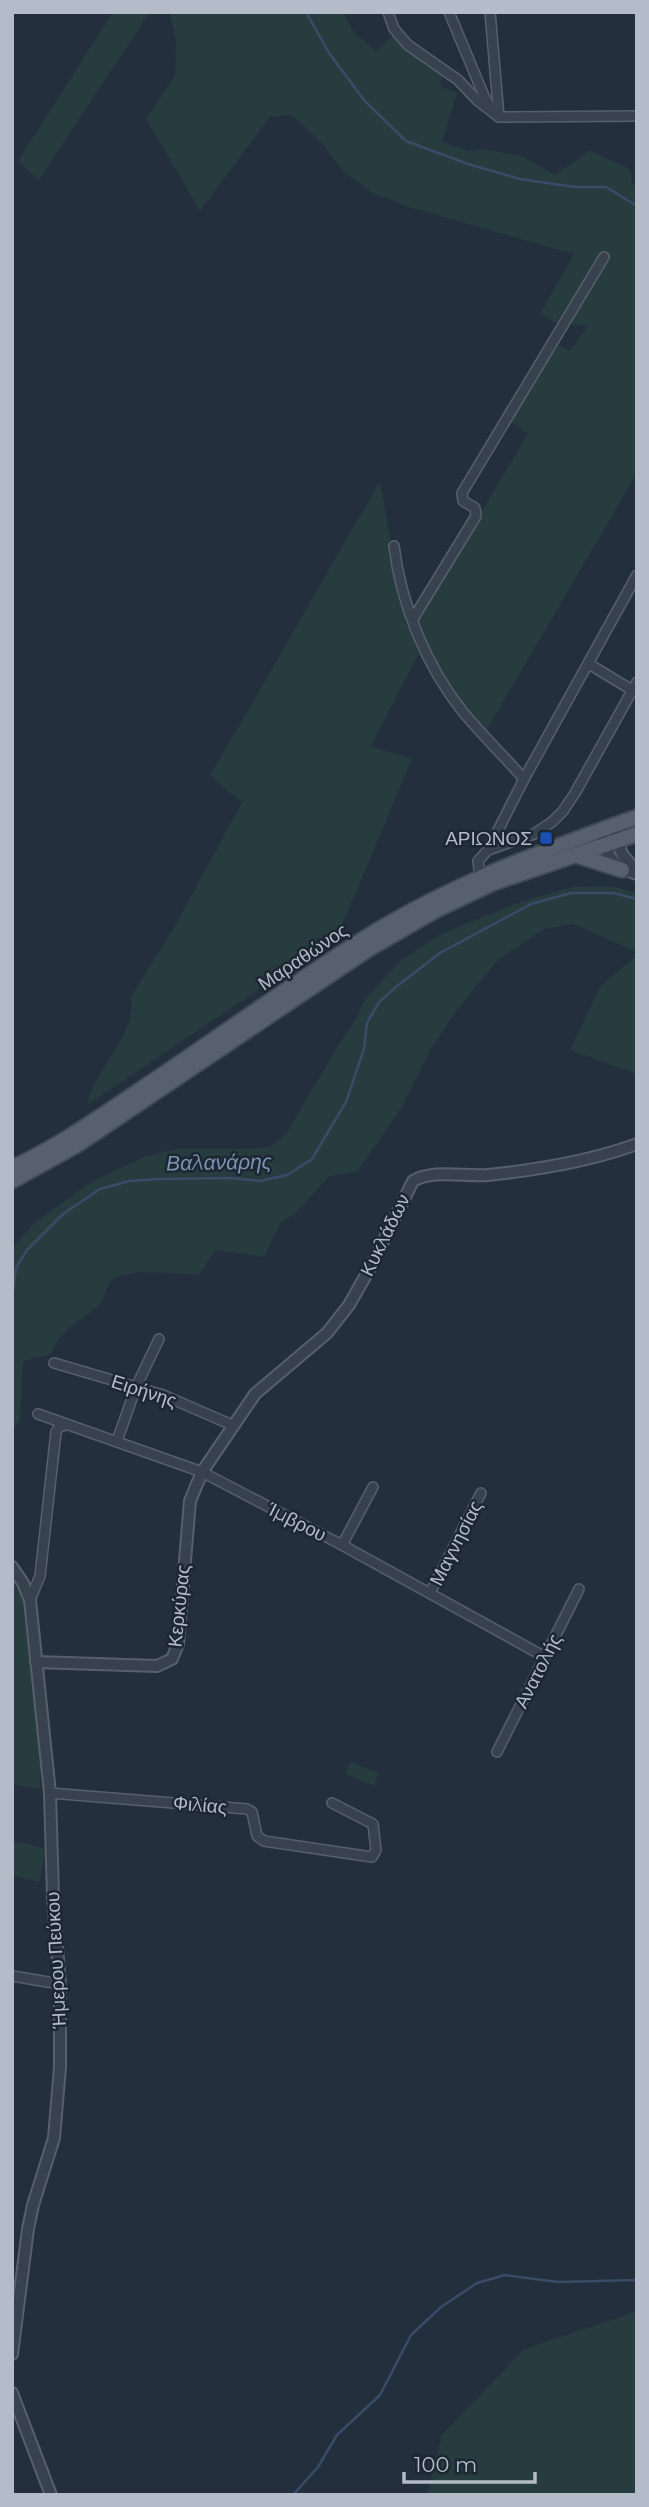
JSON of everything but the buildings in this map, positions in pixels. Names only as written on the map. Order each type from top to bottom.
[{"type":"main road","name":"Μαραθώνος","points":[[12,1168],[72,1136],[362,940],[407,913],[480,876],[637,817]]},
{"type":"main road","name":"Μαραθώνος","points":[[12,1181],[77,1145],[412,922],[493,883],[637,834]]},
{"type":"main road","points":[[576,855],[632,872]]},
{"type":"street","points":[[388,12],[400,38],[468,87],[478,101],[499,117],[637,116]]},
{"type":"street","points":[[449,12],[484,96],[499,117]]},
{"type":"street","points":[[490,12],[499,117]]},
{"type":"street","points":[[413,619],[476,516],[475,508],[463,500],[462,493],[604,257]]},
{"type":"street","points":[[394,546],[403,595],[427,656],[454,700],[524,779]]},
{"type":"street","points":[[480,876],[478,861],[488,850],[524,779],[637,575]]},
{"type":"street","points":[[488,850],[534,834],[563,811],[635,688],[589,664]]},
{"type":"street","points":[[607,828],[611,858],[632,872]]},
{"type":"street","name":"Κυκλάδων","points":[[232,1425],[255,1394],[327,1333],[349,1305],[413,1181],[425,1176],[476,1176],[510,1172],[603,1156],[637,1144]]},
{"type":"street","points":[[117,1441],[136,1387],[159,1339]]},
{"type":"street","name":"Ειρήνης","points":[[54,1363],[175,1400],[232,1425]]},
{"type":"street","name":"Ίμβρου","points":[[38,1414],[202,1472],[342,1545],[545,1657]]},
{"type":"street","points":[[30,1600],[40,1576],[56,1432],[59,1427],[66,1425]]},
{"type":"street","name":"Κερκύρας","points":[[36,1662],[157,1666],[172,1659],[178,1644],[190,1502],[202,1472],[232,1425]]},
{"type":"street","points":[[342,1545],[373,1487]]},
{"type":"street","name":"Μαγνησίας","points":[[430,1593],[481,1493]]},
{"type":"street","name":"Ήμερου Πεύκου","points":[[12,1567],[30,1600],[50,1793],[53,1897],[60,1984],[61,2067],[54,2137],[28,2229],[12,2354]]},
{"type":"street","name":"Ανατολής","points":[[497,1752],[579,1589]]},
{"type":"street","name":"Φιλίας","points":[[50,1793],[247,1809],[252,1812],[257,1836],[264,1841],[372,1857],[376,1850],[373,1824],[332,1803]]},
{"type":"street","points":[[12,1976],[60,1984]]},
{"type":"street","points":[[12,2393],[51,2495]]},
{"type":"green space","points":[[113,12],[155,12],[147,16],[39,180],[18,161]]},
{"type":"green space","points":[[170,12],[343,12],[355,34],[376,51],[393,36],[443,74],[440,86],[457,93],[442,142],[469,151],[483,149],[521,156],[555,175],[590,150],[631,170],[632,183],[637,186],[637,473],[485,733],[445,680],[416,620],[528,434],[508,420],[554,343],[570,351],[588,326],[555,323],[540,313],[574,254],[409,207],[373,193],[346,174],[322,144],[292,115],[270,117],[200,211],[146,119],[175,75],[176,42]]},
{"type":"green space","points":[[380,481],[399,589],[419,653],[371,746],[412,759],[340,930],[342,934],[87,1105],[91,1091],[127,1026],[131,997],[177,922],[242,802],[210,776]]},
{"type":"green space","points":[[611,886],[637,893],[637,952],[573,924],[544,929],[498,960],[458,1008],[431,1049],[402,1107],[357,1172],[329,1176],[297,1212],[280,1224],[264,1257],[216,1250],[199,1275],[141,1272],[112,1280],[99,1305],[64,1333],[51,1354],[23,1361],[20,1421],[12,1430],[12,1248],[34,1223],[93,1181],[146,1156],[178,1149],[255,1149],[271,1146],[286,1134],[356,1019],[365,999],[400,961],[441,934],[514,904],[572,887]]},
{"type":"green space","points":[[637,956],[637,1074],[570,1050],[601,985]]},
{"type":"green space","points":[[12,1577],[23,1598],[42,1737],[40,1789],[12,1784]]},
{"type":"green space","points":[[350,1762],[379,1773],[374,1786],[345,1774]]},
{"type":"green space","points":[[12,1840],[46,1849],[39,1882],[12,1875]]},
{"type":"green space","points":[[637,2311],[637,2495],[427,2495],[442,2435],[523,2350]]},
{"type":"waterway","points":[[306,12],[329,53],[364,100],[406,141],[468,164],[520,179],[575,187],[606,187],[637,206]]},
{"type":"waterway","name":"Βαλανάρης","points":[[12,1297],[16,1268],[27,1250],[63,1214],[100,1189],[130,1181],[159,1179],[230,1178],[260,1181],[287,1175],[312,1159],[346,1102],[364,1049],[367,1023],[379,1002],[440,953],[531,904],[571,893],[613,893],[637,899]]},
{"type":"waterway","points":[[293,2495],[318,2467],[337,2435],[380,2395],[411,2335],[441,2307],[477,2283],[505,2275],[558,2282],[637,2280]]},
{"type":"place","name":"ΑΡΙΩΝΟΣ","points":[[546,838]]}]
